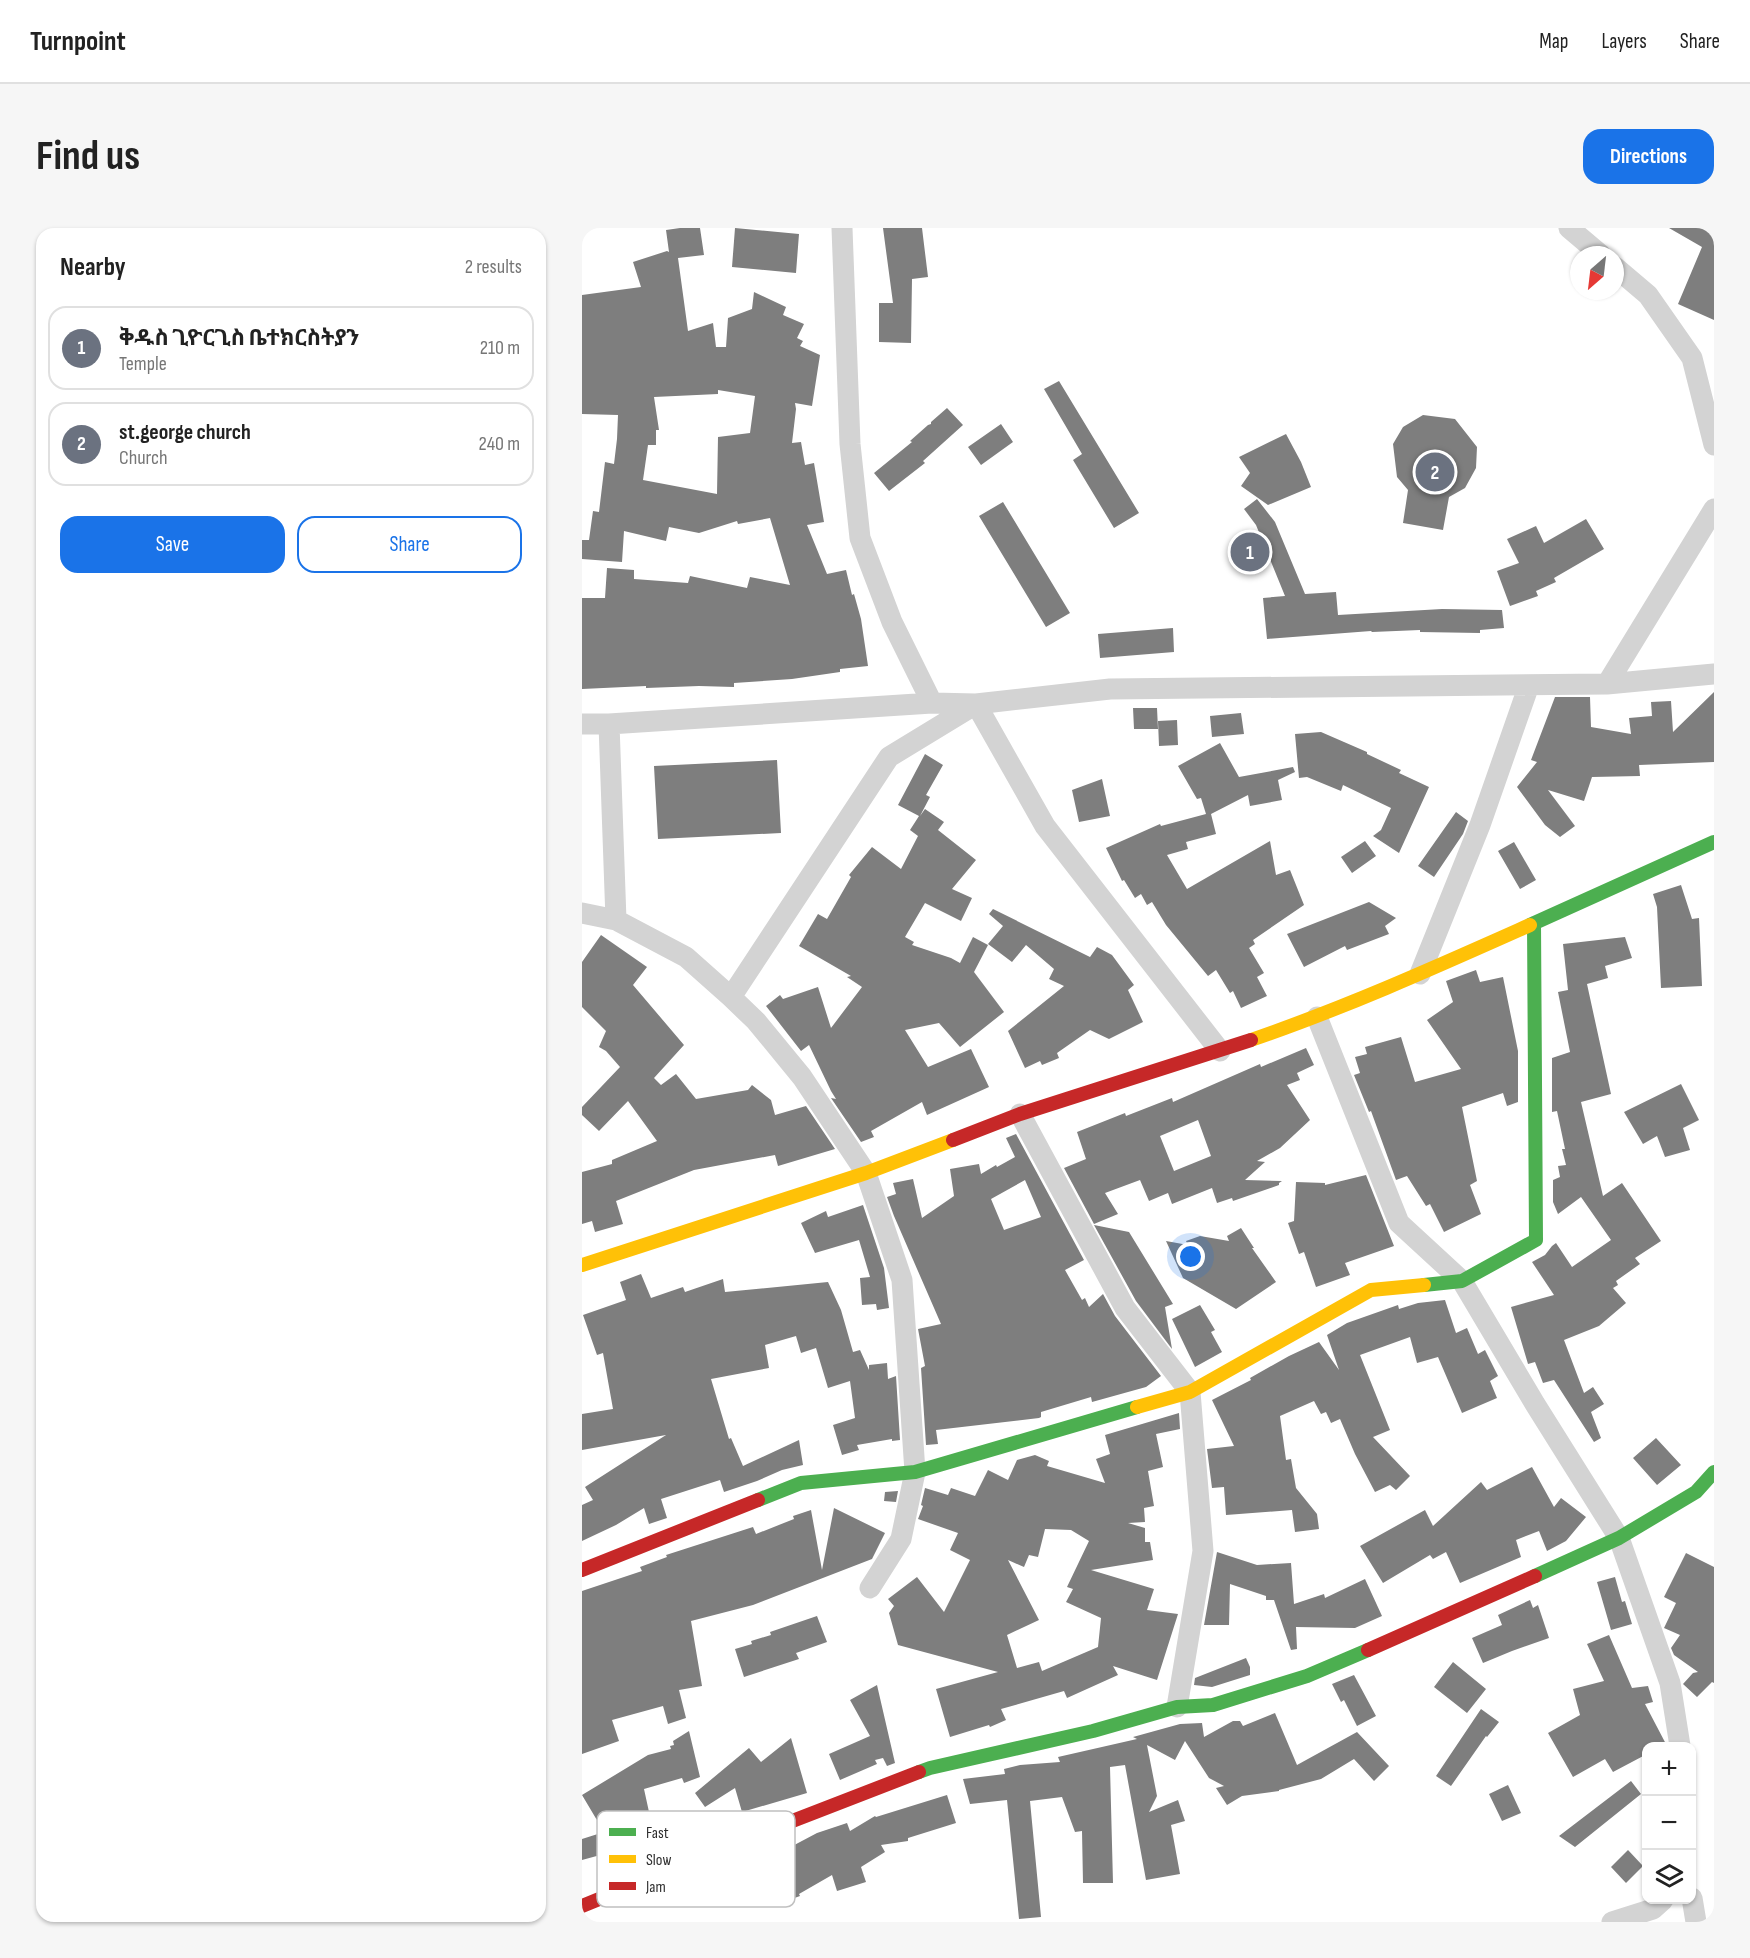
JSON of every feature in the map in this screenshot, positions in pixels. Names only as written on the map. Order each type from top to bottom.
[{"type":"street","points":[[842,228],[850,444],[860,538],[891,622],[933,703]]},
{"type":"street","points":[[1569,228],[1590,246]]},
{"type":"street","points":[[1624,275],[1648,295],[1692,358],[1709,406],[1714,445]]},
{"type":"street","points":[[1607,684],[1714,509]]},
{"type":"street","points":[[582,724],[933,703],[976,704],[1110,689],[1607,684],[1714,674]]},
{"type":"street","points":[[1420,974],[1480,825],[1529,685]]},
{"type":"street","points":[[731,997],[889,757],[976,704]]},
{"type":"street","points":[[976,704],[1045,826],[1220,1051]]},
{"type":"street","points":[[609,724],[616,920]]},
{"type":"street","points":[[582,1265],[866,1173],[1020,1114],[1220,1051],[1317,1017],[1420,974],[1714,842]]},
{"type":"street","points":[[582,913],[616,920],[686,957],[731,997],[756,1021],[802,1077],[866,1173],[902,1280],[915,1472],[901,1539],[870,1588]]},
{"type":"street","points":[[582,1570],[801,1484],[915,1472],[1190,1392],[1371,1290],[1462,1281],[1536,1240],[1534,923]]},
{"type":"street","points":[[1317,1017],[1399,1223],[1462,1281],[1535,1404],[1619,1538],[1670,1683],[1679,1742]]},
{"type":"street","points":[[1020,1114],[1125,1308],[1190,1392],[1203,1551],[1177,1707]]},
{"type":"street","points":[[795,1820],[930,1768],[1093,1731],[1177,1707],[1214,1705],[1307,1676],[1619,1538],[1696,1492],[1714,1472]]},
{"type":"street","points":[[582,1905],[597,1899]]},
{"type":"street","points":[[1612,1922],[1653,1909],[1658,1904]]},
{"type":"street","points":[[1693,1904],[1696,1922]]},
{"type":"building","points":[[700,228],[704,255],[678,258],[688,331],[713,323],[716,347],[726,347],[728,318],[752,309],[754,292],[786,307],[783,315],[804,324],[797,338],[803,341],[800,346],[820,355],[812,406],[795,403],[792,443],[801,442],[805,465],[814,463],[824,522],[807,525],[827,574],[846,570],[861,619],[868,666],[792,679],[734,683],[734,687],[646,688],[646,686],[582,689],[582,598],[605,598],[607,568],[634,570],[634,579],[688,583],[690,576],[747,588],[750,577],[790,585],[770,518],[738,524],[737,521],[699,533],[669,527],[666,541],[624,531],[622,562],[582,559],[582,540],[589,540],[593,511],[599,512],[605,462],[614,464],[618,415],[582,414],[582,295],[641,287],[633,262],[669,252],[666,230]],"holes":[[[718,390],[755,396],[750,433],[718,437],[717,494],[643,480],[648,445],[656,445],[656,430],[659,430],[654,397],[718,394]]]},
{"type":"building","points":[[735,228],[799,234],[796,273],[732,267]]},
{"type":"building","points":[[883,228],[922,228],[928,277],[912,279],[911,343],[879,342],[879,303],[893,303]]},
{"type":"building","points":[[1669,228],[1714,228],[1714,320],[1678,304],[1702,247]]},
{"type":"building","points":[[1059,381],[1139,513],[1114,528],[1073,460],[1082,454],[1044,389]]},
{"type":"building","points":[[947,408],[963,425],[923,461],[925,463],[889,491],[874,473],[912,442],[910,441]]},
{"type":"building","points":[[1423,415],[1455,419],[1477,447],[1476,468],[1465,488],[1449,497],[1443,530],[1403,523],[1408,490],[1397,477],[1393,444],[1403,427]]},
{"type":"building","points":[[1001,424],[1013,442],[981,465],[968,447]]},
{"type":"building","points":[[1286,434],[1311,487],[1268,505],[1241,486],[1250,473],[1239,457]]},
{"type":"building","points":[[1257,499],[1275,522],[1305,594],[1336,592],[1338,615],[1442,609],[1502,610],[1504,628],[1480,630],[1480,633],[1420,632],[1420,630],[1371,631],[1267,639],[1263,598],[1285,596],[1256,525],[1244,509]]},
{"type":"building","points":[[1003,502],[1070,613],[1046,627],[979,516]]},
{"type":"building","points":[[1586,519],[1604,549],[1554,578],[1556,582],[1536,591],[1538,596],[1510,606],[1497,571],[1519,563],[1507,539],[1536,526],[1544,543]]},
{"type":"building","points":[[1173,628],[1174,652],[1100,658],[1098,634]]},
{"type":"building","points":[[1714,692],[1714,762],[1639,765],[1640,776],[1592,777],[1584,801],[1548,790],[1575,826],[1560,837],[1545,825],[1517,787],[1537,762],[1531,760],[1555,697],[1590,697],[1591,727],[1631,734],[1629,718],[1652,716],[1651,702],[1671,701],[1673,732]]},
{"type":"building","points":[[1133,708],[1157,708],[1158,729],[1134,729]]},
{"type":"building","points":[[1241,713],[1244,734],[1212,737],[1210,716]]},
{"type":"building","points":[[1177,720],[1178,745],[1159,746],[1158,721]]},
{"type":"building","points":[[1321,732],[1367,752],[1401,770],[1399,773],[1429,787],[1399,853],[1373,836],[1381,830],[1391,808],[1343,785],[1341,791],[1307,777],[1299,778],[1295,734]]},
{"type":"building","points":[[1220,743],[1239,777],[1293,767],[1295,772],[1278,780],[1282,800],[1250,806],[1248,795],[1211,814],[1216,834],[1186,842],[1188,849],[1167,855],[1187,889],[1270,841],[1276,875],[1290,870],[1304,905],[1253,940],[1255,944],[1249,948],[1264,973],[1257,977],[1267,996],[1241,1008],[1233,991],[1230,993],[1216,970],[1208,976],[1166,925],[1152,902],[1147,905],[1141,894],[1135,898],[1124,880],[1122,881],[1106,848],[1160,824],[1161,826],[1206,814],[1201,798],[1197,799],[1178,766]]},
{"type":"building","points":[[925,754],[943,765],[926,795],[930,797],[920,816],[925,809],[944,822],[938,830],[976,860],[952,889],[972,898],[961,921],[925,903],[905,937],[914,942],[912,945],[960,963],[973,937],[988,945],[974,972],[1004,1012],[960,1047],[939,1023],[905,1030],[928,1067],[971,1049],[989,1087],[927,1115],[922,1102],[871,1131],[874,1137],[861,1142],[831,1098],[836,1099],[809,1045],[801,1051],[766,1006],[780,995],[783,999],[818,987],[831,1028],[862,987],[847,977],[851,976],[799,946],[818,914],[827,919],[851,877],[849,875],[872,847],[901,869],[918,836],[910,830],[919,816],[898,805]]},
{"type":"building","points":[[777,760],[781,833],[658,839],[654,766]]},
{"type":"building","points":[[1102,779],[1110,816],[1079,822],[1072,790]]},
{"type":"building","points":[[1456,812],[1468,821],[1463,834],[1434,877],[1418,866]]},
{"type":"building","points":[[1365,841],[1376,856],[1352,873],[1341,857]]},
{"type":"building","points":[[1514,842],[1536,880],[1520,889],[1498,851]]},
{"type":"building","points":[[1681,885],[1692,919],[1699,918],[1702,986],[1661,988],[1657,907],[1653,894]]},
{"type":"building","points":[[1369,902],[1396,918],[1385,926],[1389,934],[1347,950],[1345,946],[1304,967],[1287,934]]},
{"type":"building","points":[[993,909],[1090,957],[1097,947],[1112,955],[1134,985],[1128,990],[1143,1022],[1109,1039],[1090,1030],[1057,1053],[1059,1058],[1042,1065],[1040,1061],[1025,1068],[1008,1031],[1064,986],[1049,979],[1054,969],[1026,945],[1012,962],[988,944],[1003,926],[989,914]]},
{"type":"building","points":[[601,935],[647,967],[633,985],[684,1045],[654,1078],[661,1085],[676,1074],[696,1099],[748,1090],[752,1085],[771,1100],[775,1115],[806,1106],[835,1149],[778,1166],[775,1155],[694,1170],[616,1201],[623,1224],[595,1232],[592,1221],[582,1224],[582,1172],[612,1164],[612,1160],[657,1141],[628,1101],[599,1131],[582,1115],[582,1107],[620,1067],[606,1051],[599,1047],[606,1031],[582,1007],[582,962]]},
{"type":"building","points":[[1625,937],[1632,958],[1605,966],[1608,978],[1587,984],[1611,1094],[1581,1102],[1603,1196],[1622,1183],[1661,1241],[1635,1258],[1640,1264],[1616,1281],[1618,1285],[1613,1288],[1626,1303],[1599,1326],[1564,1340],[1584,1393],[1593,1387],[1604,1404],[1591,1412],[1601,1438],[1594,1442],[1554,1380],[1543,1383],[1535,1362],[1528,1364],[1511,1307],[1554,1295],[1532,1262],[1545,1255],[1556,1243],[1572,1267],[1611,1240],[1581,1197],[1558,1214],[1553,1202],[1553,1180],[1560,1177],[1558,1166],[1566,1165],[1557,1111],[1552,1112],[1552,1058],[1570,1052],[1558,992],[1568,990],[1563,944]]},
{"type":"building","points":[[1476,970],[1480,982],[1503,977],[1518,1051],[1518,1102],[1507,1106],[1503,1093],[1462,1107],[1477,1181],[1470,1185],[1481,1214],[1444,1232],[1430,1204],[1426,1206],[1407,1176],[1396,1180],[1371,1111],[1369,1112],[1354,1075],[1360,1073],[1355,1057],[1367,1054],[1365,1047],[1401,1037],[1415,1082],[1461,1069],[1427,1020],[1453,1002],[1446,981]]},
{"type":"building","points":[[1306,1048],[1314,1065],[1297,1073],[1300,1080],[1287,1085],[1310,1120],[1280,1148],[1257,1161],[1265,1162],[1245,1180],[1282,1181],[1279,1185],[1233,1201],[1232,1198],[1217,1203],[1212,1188],[1172,1204],[1168,1193],[1149,1201],[1140,1180],[1105,1193],[1118,1214],[1094,1224],[1064,1168],[1086,1159],[1077,1132],[1172,1098],[1173,1102],[1260,1064],[1261,1067]],"holes":[[[1198,1120],[1211,1156],[1174,1171],[1160,1136]]]},
{"type":"building","points":[[1681,1084],[1699,1120],[1683,1128],[1690,1150],[1665,1157],[1657,1136],[1643,1144],[1624,1112]]},
{"type":"building","points":[[1016,1134],[1084,1260],[1065,1270],[1082,1300],[1085,1298],[1089,1307],[1103,1294],[1115,1316],[1161,1376],[1146,1387],[1092,1402],[1091,1397],[1041,1412],[1039,1418],[936,1430],[938,1444],[926,1445],[921,1368],[925,1366],[918,1329],[941,1324],[887,1197],[896,1194],[893,1183],[913,1179],[922,1218],[954,1196],[950,1169],[979,1164],[981,1174],[1015,1157],[1006,1138]],"holes":[[[1025,1180],[1041,1217],[1004,1230],[991,1199]]]},
{"type":"building","points":[[1366,1175],[1394,1246],[1345,1263],[1350,1275],[1316,1287],[1304,1252],[1299,1254],[1288,1223],[1294,1221],[1296,1182],[1325,1183],[1325,1185]]},
{"type":"building","points":[[863,1205],[884,1268],[889,1308],[877,1310],[876,1304],[862,1305],[860,1278],[870,1277],[859,1240],[815,1253],[801,1223],[826,1211],[828,1217]]},
{"type":"building","points":[[1094,1225],[1129,1232],[1173,1304],[1165,1307],[1172,1349],[1136,1301]]},
{"type":"building","points":[[1241,1228],[1276,1282],[1236,1309],[1183,1278],[1166,1241],[1188,1245],[1186,1241],[1200,1236],[1229,1241],[1227,1236]]},
{"type":"building","points":[[641,1274],[651,1298],[683,1287],[685,1292],[723,1279],[725,1292],[828,1282],[841,1310],[853,1352],[860,1350],[869,1370],[869,1365],[887,1363],[888,1379],[896,1376],[900,1440],[892,1441],[892,1439],[857,1445],[859,1450],[842,1455],[833,1425],[855,1418],[850,1381],[828,1388],[816,1348],[801,1353],[796,1336],[765,1345],[769,1368],[711,1379],[729,1439],[731,1438],[743,1466],[799,1440],[803,1465],[782,1470],[724,1492],[720,1480],[661,1499],[667,1518],[649,1524],[644,1508],[616,1525],[582,1541],[582,1505],[593,1500],[585,1487],[666,1435],[582,1450],[582,1414],[613,1409],[603,1353],[597,1355],[583,1315],[626,1300],[620,1282]]},
{"type":"building","points":[[1445,1300],[1456,1333],[1467,1328],[1478,1354],[1485,1350],[1498,1376],[1490,1381],[1497,1398],[1462,1413],[1438,1357],[1417,1363],[1410,1337],[1360,1355],[1390,1430],[1373,1437],[1410,1476],[1396,1490],[1390,1485],[1375,1492],[1340,1419],[1331,1423],[1326,1412],[1321,1414],[1314,1401],[1280,1416],[1286,1460],[1291,1459],[1296,1488],[1317,1514],[1319,1529],[1295,1532],[1292,1510],[1226,1515],[1224,1487],[1212,1488],[1207,1449],[1234,1446],[1212,1400],[1251,1380],[1250,1378],[1289,1356],[1319,1342],[1339,1370],[1327,1335],[1347,1323],[1398,1305],[1399,1309],[1418,1303]]},
{"type":"building","points":[[1200,1305],[1215,1330],[1211,1332],[1222,1352],[1195,1367],[1172,1319]]},
{"type":"building","points":[[1179,1413],[1180,1429],[1156,1434],[1163,1467],[1148,1471],[1154,1506],[1144,1508],[1145,1522],[1128,1523],[1145,1528],[1145,1542],[1150,1542],[1153,1560],[1091,1570],[1154,1589],[1147,1610],[1178,1614],[1157,1680],[1113,1666],[1118,1675],[1067,1698],[1064,1691],[1001,1709],[1006,1720],[990,1727],[989,1725],[950,1737],[936,1689],[998,1672],[898,1645],[889,1613],[894,1606],[888,1599],[917,1577],[944,1612],[970,1560],[950,1550],[958,1533],[918,1519],[923,1506],[921,1505],[925,1488],[948,1495],[951,1488],[975,1496],[988,1470],[1008,1480],[1017,1460],[1035,1455],[1049,1461],[1047,1466],[1105,1483],[1096,1459],[1110,1454],[1105,1435]],"holes":[[[1045,1529],[1071,1530],[1089,1541],[1067,1587],[1073,1589],[1066,1602],[1101,1618],[1098,1647],[1042,1671],[1039,1662],[1017,1668],[1007,1635],[1039,1620],[1008,1560],[1024,1567],[1029,1555],[1038,1557]]]},
{"type":"building","points":[[1656,1438],[1681,1465],[1657,1485],[1633,1458]]},
{"type":"building","points":[[1532,1467],[1554,1507],[1561,1498],[1586,1517],[1566,1541],[1547,1551],[1539,1531],[1516,1540],[1521,1557],[1460,1583],[1446,1552],[1433,1559],[1430,1555],[1383,1583],[1360,1546],[1425,1510],[1433,1526],[1481,1482],[1487,1490]]},
{"type":"building","points":[[898,1491],[896,1502],[884,1501],[885,1492]]},
{"type":"building","points":[[834,1508],[885,1533],[872,1559],[753,1605],[691,1621],[702,1686],[679,1690],[686,1718],[668,1724],[663,1706],[612,1720],[619,1741],[582,1754],[582,1591],[642,1571],[640,1567],[667,1557],[666,1555],[753,1527],[756,1534],[811,1510],[822,1570]]},
{"type":"building","points":[[1217,1552],[1257,1565],[1291,1563],[1294,1604],[1324,1594],[1325,1598],[1365,1579],[1382,1616],[1355,1628],[1296,1627],[1297,1649],[1291,1650],[1274,1600],[1266,1600],[1266,1596],[1230,1584],[1229,1625],[1204,1625]]},
{"type":"building","points":[[1686,1553],[1714,1567],[1714,1683],[1712,1682],[1697,1697],[1683,1684],[1693,1673],[1698,1672],[1674,1655],[1671,1648],[1680,1635],[1664,1628],[1676,1603],[1664,1597]]},
{"type":"building","points":[[1615,1577],[1622,1602],[1625,1601],[1632,1624],[1611,1630],[1597,1582]]},
{"type":"building","points":[[1530,1600],[1533,1608],[1538,1605],[1549,1638],[1483,1663],[1472,1638],[1502,1625],[1498,1615]]},
{"type":"building","points":[[817,1616],[827,1642],[796,1653],[799,1659],[744,1677],[735,1649],[771,1635],[770,1632]]},
{"type":"building","points":[[1609,1635],[1632,1688],[1648,1686],[1653,1702],[1645,1704],[1665,1742],[1642,1742],[1642,1757],[1613,1772],[1605,1759],[1573,1777],[1548,1733],[1580,1715],[1573,1689],[1604,1681],[1587,1644]]},
{"type":"building","points":[[1246,1658],[1250,1667],[1250,1675],[1212,1687],[1194,1685],[1195,1678]]},
{"type":"building","points":[[1453,1662],[1486,1689],[1467,1713],[1434,1687]]},
{"type":"building","points":[[1354,1675],[1376,1716],[1357,1726],[1344,1700],[1341,1702],[1332,1684]]},
{"type":"building","points":[[877,1685],[895,1763],[887,1766],[883,1758],[875,1760],[877,1764],[840,1780],[829,1754],[870,1736],[850,1700]]},
{"type":"building","points":[[1481,1709],[1499,1722],[1486,1736],[1451,1786],[1436,1776]]},
{"type":"building","points":[[1275,1713],[1297,1765],[1357,1732],[1389,1766],[1374,1781],[1354,1759],[1321,1779],[1279,1791],[1242,1796],[1227,1805],[1216,1788],[1224,1786],[1209,1778],[1185,1741],[1175,1760],[1147,1745],[1157,1796],[1149,1812],[1178,1800],[1185,1821],[1171,1825],[1180,1874],[1146,1880],[1125,1765],[1110,1767],[1113,1883],[1083,1883],[1082,1831],[1075,1832],[1062,1797],[1030,1801],[1041,1917],[1019,1919],[1007,1800],[970,1804],[963,1779],[1005,1774],[1004,1769],[1020,1765],[1060,1762],[1058,1757],[1137,1739],[1133,1737],[1180,1724],[1202,1723],[1204,1737],[1233,1721],[1240,1721],[1243,1726]]},
{"type":"building","points":[[689,1731],[700,1777],[684,1783],[682,1778],[644,1789],[649,1811],[597,1811],[597,1820],[582,1795],[648,1755],[671,1749],[670,1746],[674,1745],[673,1741]]},
{"type":"building","points":[[791,1738],[807,1793],[742,1811],[735,1788],[705,1807],[695,1793],[749,1748],[761,1762]]},
{"type":"building","points":[[1631,1781],[1641,1794],[1575,1847],[1559,1836]]},
{"type":"building","points":[[1508,1785],[1521,1813],[1502,1821],[1489,1794]]},
{"type":"building","points":[[947,1795],[956,1823],[908,1838],[908,1841],[881,1845],[885,1852],[861,1867],[866,1882],[837,1891],[832,1875],[795,1898],[795,1845],[817,1833],[847,1823],[850,1831],[876,1817]]},
{"type":"building","points":[[597,1834],[597,1856],[582,1860],[582,1839]]},
{"type":"building","points":[[1628,1850],[1642,1865],[1626,1883],[1611,1867]]},
{"type":"traffic: fast","points":[[1530,925],[1714,842]]},
{"type":"traffic: fast","points":[[1424,1285],[1462,1281],[1536,1240],[1534,923]]},
{"type":"traffic: fast","points":[[758,1500],[801,1483],[915,1472],[1137,1407]]},
{"type":"traffic: fast","points":[[1535,1576],[1619,1538],[1696,1492],[1714,1472]]},
{"type":"traffic: fast","points":[[919,1772],[1093,1731],[1177,1707],[1213,1705],[1307,1676],[1368,1650]]},
{"type":"traffic: slow","points":[[1251,1040],[1357,1000],[1530,925]]},
{"type":"traffic: slow","points":[[582,1265],[866,1173],[953,1140]]},
{"type":"traffic: slow","points":[[1137,1407],[1190,1392],[1371,1290],[1424,1285]]},
{"type":"traffic: jam","points":[[953,1140],[1020,1114],[1251,1040]]},
{"type":"traffic: jam","points":[[582,1570],[758,1500]]},
{"type":"traffic: jam","points":[[1368,1650],[1535,1576]]},
{"type":"traffic: jam","points":[[795,1820],[919,1772]]},
{"type":"traffic: jam","points":[[582,1906],[597,1900]]},
{"type":"place","name":"st.george church","points":[[1435,472]]},
{"type":"place","name":"ቅዱስ ጊዮርጊስ ቤተክርስትያን","points":[[1250,552]]}]
